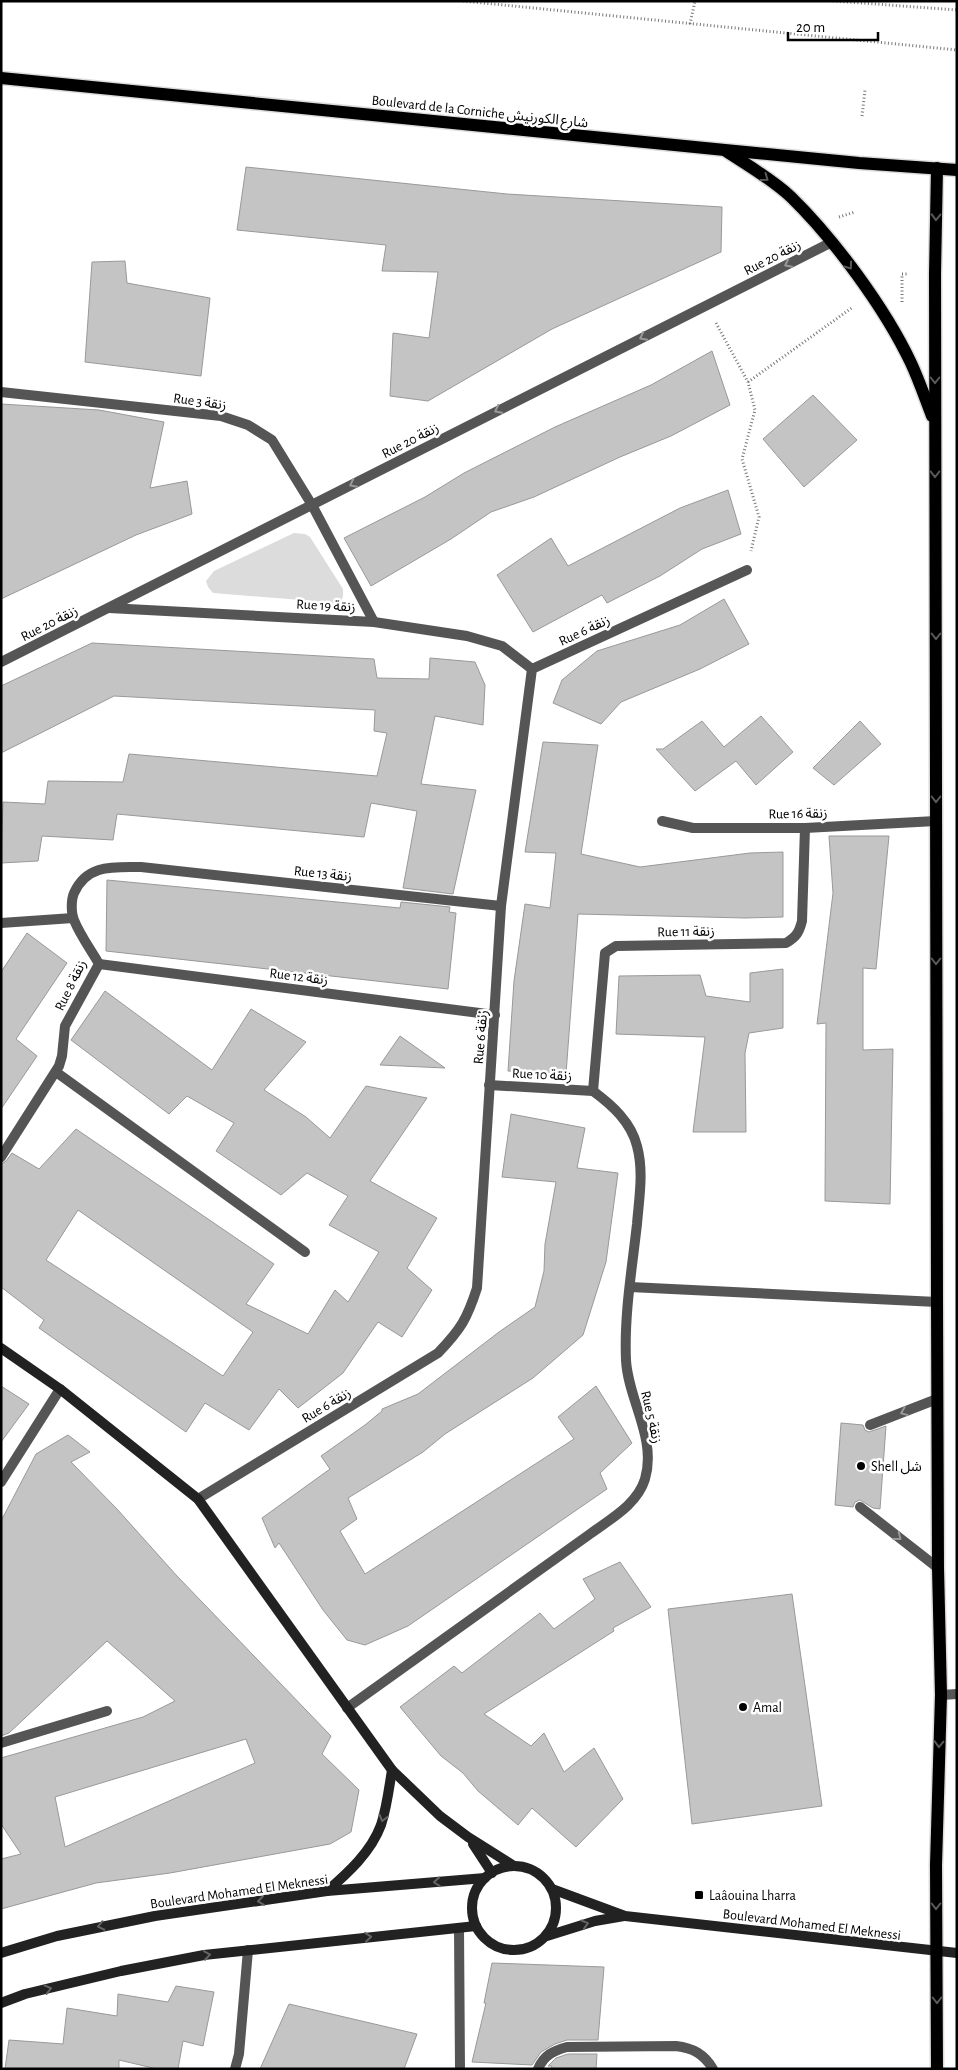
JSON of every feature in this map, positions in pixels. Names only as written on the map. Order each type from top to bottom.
[{"type":"main road","name":"Boulevard de la Corniche شارع الكورنيش","points":[[1,78],[725,150],[957,170]]},
{"type":"main road","points":[[725,150],[790,197],[832,242],[894,332],[910,362],[935,425]]},
{"type":"main road","points":[[937,168],[935,425],[937,1399],[941,1695],[936,1864],[937,2069]]},
{"type":"main road","points":[[1,1348],[60,1389],[198,1499],[392,1770],[440,1816],[468,1837],[514,1866]]},
{"type":"main road","points":[[327,1891],[350,1871],[369,1847],[381,1825],[392,1770]]},
{"type":"main road","points":[[468,1837],[489,1875]]},
{"type":"main road","points":[[514,1866],[530,1869],[543,1877],[552,1889],[557,1905],[555,1921],[547,1936],[534,1946],[517,1951],[500,1948],[486,1940],[476,1926],[472,1909],[475,1892],[489,1875],[498,1869],[514,1866]]},
{"type":"main road","name":"Boulevard Mohamed El Meknessi","points":[[1,1953],[57,1936],[124,1922],[327,1891],[489,1875]]},
{"type":"main road","name":"Boulevard Mohamed El Meknessi","points":[[552,1889],[625,1916],[957,1953]]},
{"type":"main road","name":"Boulevard Mohamed El Meknessi","points":[[547,1936],[595,1921],[625,1916]]},
{"type":"main road","points":[[1,2003],[25,1994],[121,1970],[204,1955],[476,1926]]},
{"type":"street","name":"Rue 20 زنقة","points":[[1,662],[832,242]]},
{"type":"street","name":"Rue 3 زنقة","points":[[1,392],[220,416],[248,425],[272,440],[312,505],[374,622]]},
{"type":"street","name":"Rue 6 زنقة","points":[[198,1499],[438,1353],[457,1334],[468,1315],[477,1288],[501,906],[532,669],[747,570]]},
{"type":"street","name":"Rue 19 زنقة","points":[[108,608],[374,622],[467,636],[502,646],[532,669]]},
{"type":"street","name":"Rue 16 زنقة","points":[[662,821],[693,828],[805,828],[936,821]]},
{"type":"street","name":"Rue 11 زنقة","points":[[593,1091],[605,953],[616,946],[786,944],[798,934],[802,921],[805,828]]},
{"type":"street","name":"Rue 13 زنقة","points":[[73,918],[72,897],[78,883],[87,875],[101,869],[141,867],[501,906]]},
{"type":"street","points":[[1,923],[73,918]]},
{"type":"street","name":"Rue 8 زنقة","points":[[1,1157],[56,1072],[62,1056],[65,1026],[99,964],[73,918]]},
{"type":"street","name":"Rue 12 زنقة","points":[[99,964],[495,1015]]},
{"type":"street","points":[[56,1072],[305,1252]]},
{"type":"street","name":"Rue 10 زنقة","points":[[489,1085],[593,1091]]},
{"type":"street","name":"Rue 5 زنقة","points":[[346,1708],[627,1507],[640,1491],[645,1477],[647,1455],[645,1436],[626,1362],[630,1287],[642,1176],[637,1145],[632,1132],[613,1106],[593,1091]]},
{"type":"street","points":[[630,1287],[937,1302]]},
{"type":"street","points":[[1,1482],[60,1389]]},
{"type":"street","points":[[870,1425],[937,1399]]},
{"type":"street","points":[[860,1507],[938,1568]]},
{"type":"street","points":[[941,1695],[957,1694]]},
{"type":"street","points":[[1,1743],[107,1711]]},
{"type":"street","points":[[459,1928],[460,2069]]},
{"type":"street","points":[[235,2069],[239,2054],[248,1950]]},
{"type":"street","points":[[538,2069],[545,2057],[555,2050],[567,2047],[676,2046],[689,2048],[702,2055],[713,2069]]},
{"type":"path","points":[[463,1],[957,50]]},
{"type":"path","points":[[690,24],[695,1]]},
{"type":"path","points":[[833,1],[957,10]]},
{"type":"path","points":[[862,116],[865,90]]},
{"type":"path","points":[[840,217],[855,212]]},
{"type":"path","points":[[748,382],[870,295]]},
{"type":"path","points":[[706,305],[748,382],[755,410],[742,459],[759,517],[747,570]]},
{"type":"shaded area","points":[[294,533],[305,534],[310,537],[343,589],[343,597],[339,603],[213,593],[208,587],[206,581],[214,571]]},
{"type":"building","points":[[246,167],[507,194],[722,207],[721,252],[552,329],[428,401],[390,396],[393,333],[429,338],[438,272],[382,271],[386,245],[237,230]]},
{"type":"building","points":[[125,261],[127,283],[210,298],[201,376],[85,362],[92,262]]},
{"type":"building","points":[[712,351],[730,405],[671,436],[620,457],[534,497],[491,512],[451,539],[371,586],[344,538],[425,497],[464,473],[555,427],[651,385]]},
{"type":"building","points":[[813,395],[857,440],[804,487],[763,439]]},
{"type":"building","points":[[1,404],[99,410],[164,422],[150,488],[187,481],[192,514],[136,535],[1,599]]},
{"type":"building","points":[[728,490],[741,534],[702,549],[660,576],[607,603],[602,595],[533,632],[497,575],[551,538],[568,566],[680,508]]},
{"type":"building","points":[[724,599],[749,644],[700,669],[621,702],[601,724],[553,703],[562,680],[597,651],[680,625]]},
{"type":"building","points":[[92,643],[374,659],[377,678],[429,679],[430,658],[475,662],[485,685],[483,725],[435,716],[421,784],[476,790],[453,894],[403,888],[417,811],[371,803],[364,837],[117,814],[113,840],[42,836],[38,861],[1,863],[3,802],[45,804],[48,781],[123,782],[129,754],[377,776],[387,733],[374,731],[375,710],[114,696],[1,753],[1,686]]},
{"type":"building","points":[[761,716],[793,752],[756,785],[736,761],[695,791],[656,749],[663,749],[702,721],[724,747]]},
{"type":"building","points":[[860,721],[881,744],[834,785],[813,768]]},
{"type":"building","points":[[543,742],[598,745],[581,854],[640,867],[750,853],[783,852],[783,917],[745,918],[578,914],[566,1074],[508,1071],[514,981],[525,904],[550,908],[556,853],[525,852]]},
{"type":"building","points":[[829,836],[889,836],[876,969],[863,968],[863,1050],[893,1049],[890,1204],[825,1201],[826,1023],[817,1024],[833,893]]},
{"type":"building","points":[[107,880],[400,908],[401,902],[450,907],[449,912],[456,913],[448,989],[106,951]]},
{"type":"building","points":[[27,933],[67,963],[16,1039],[37,1056],[1,1109],[1,972]]},
{"type":"building","points":[[783,969],[783,1028],[749,1033],[745,1053],[746,1132],[693,1132],[705,1037],[616,1034],[619,976],[700,975],[706,996],[750,1002],[750,973]]},
{"type":"building","points":[[105,991],[212,1070],[251,1009],[306,1042],[264,1090],[306,1117],[330,1138],[366,1086],[427,1098],[370,1181],[437,1218],[407,1268],[432,1290],[402,1337],[378,1322],[343,1373],[298,1408],[279,1389],[249,1430],[205,1403],[186,1432],[39,1328],[44,1320],[1,1287],[1,1164],[12,1153],[39,1169],[76,1129],[274,1264],[246,1304],[308,1334],[335,1290],[348,1302],[379,1252],[329,1225],[348,1196],[307,1173],[281,1195],[216,1151],[234,1123],[187,1096],[169,1114],[71,1040]],"holes":[[[78,1210],[253,1332],[223,1376],[46,1260]]]},
{"type":"building","points":[[400,1036],[445,1068],[380,1065]]},
{"type":"building","points":[[511,1114],[585,1128],[577,1168],[618,1173],[606,1262],[583,1335],[533,1378],[445,1434],[423,1452],[348,1498],[357,1519],[340,1531],[365,1574],[574,1439],[558,1417],[596,1386],[632,1443],[600,1473],[607,1489],[408,1626],[365,1645],[347,1640],[323,1610],[279,1543],[275,1548],[262,1518],[330,1469],[321,1456],[365,1425],[382,1409],[418,1394],[535,1307],[544,1271],[545,1244],[556,1182],[502,1177]]},
{"type":"building","points":[[1,1386],[29,1404],[1,1442]]},
{"type":"building","points":[[841,1423],[863,1425],[865,1430],[869,1432],[886,1426],[880,1509],[873,1508],[860,1500],[855,1502],[853,1507],[835,1505]]},
{"type":"building","points":[[68,1435],[90,1452],[71,1462],[117,1509],[177,1576],[331,1736],[322,1754],[359,1790],[351,1832],[330,1844],[170,1873],[96,1883],[1,1909],[1,1859],[21,1854],[1,1824],[1,1758],[143,1717],[175,1701],[107,1641],[9,1733],[1,1736],[1,1521],[36,1454]],"holes":[[[246,1739],[255,1763],[65,1847],[55,1797]]]},
{"type":"building","points":[[620,1562],[651,1607],[613,1628],[614,1631],[484,1714],[531,1746],[544,1733],[564,1772],[594,1748],[623,1799],[576,1847],[532,1808],[518,1825],[478,1791],[463,1773],[441,1756],[400,1707],[454,1666],[462,1673],[540,1613],[554,1629],[595,1599],[583,1579]]},
{"type":"building","name":"Amal","points":[[792,1594],[822,1806],[692,1824],[668,1609]]},
{"type":"building","points":[[492,1963],[604,1967],[598,2040],[567,2040],[555,2044],[541,2052],[532,2065],[472,2062],[486,2003],[484,2003]]},
{"type":"building","points":[[176,1986],[214,1992],[203,2046],[183,2041],[178,2069],[157,2069],[119,2060],[119,2069],[5,2069],[9,2040],[63,2044],[67,2008],[117,2016],[118,1994],[168,2002]]},
{"type":"building","points":[[289,2004],[417,2034],[404,2069],[260,2069]]},
{"type":"building","points":[[568,2054],[597,2054],[596,2069],[551,2069],[552,2066],[548,2066],[556,2058]]},
{"type":"place","name":"Shell شل","points":[[861,1466]]},
{"type":"place","name":"Amal","points":[[743,1707]]},
{"type":"place","name":"Laâouina Lharra","points":[[699,1895]]}]
